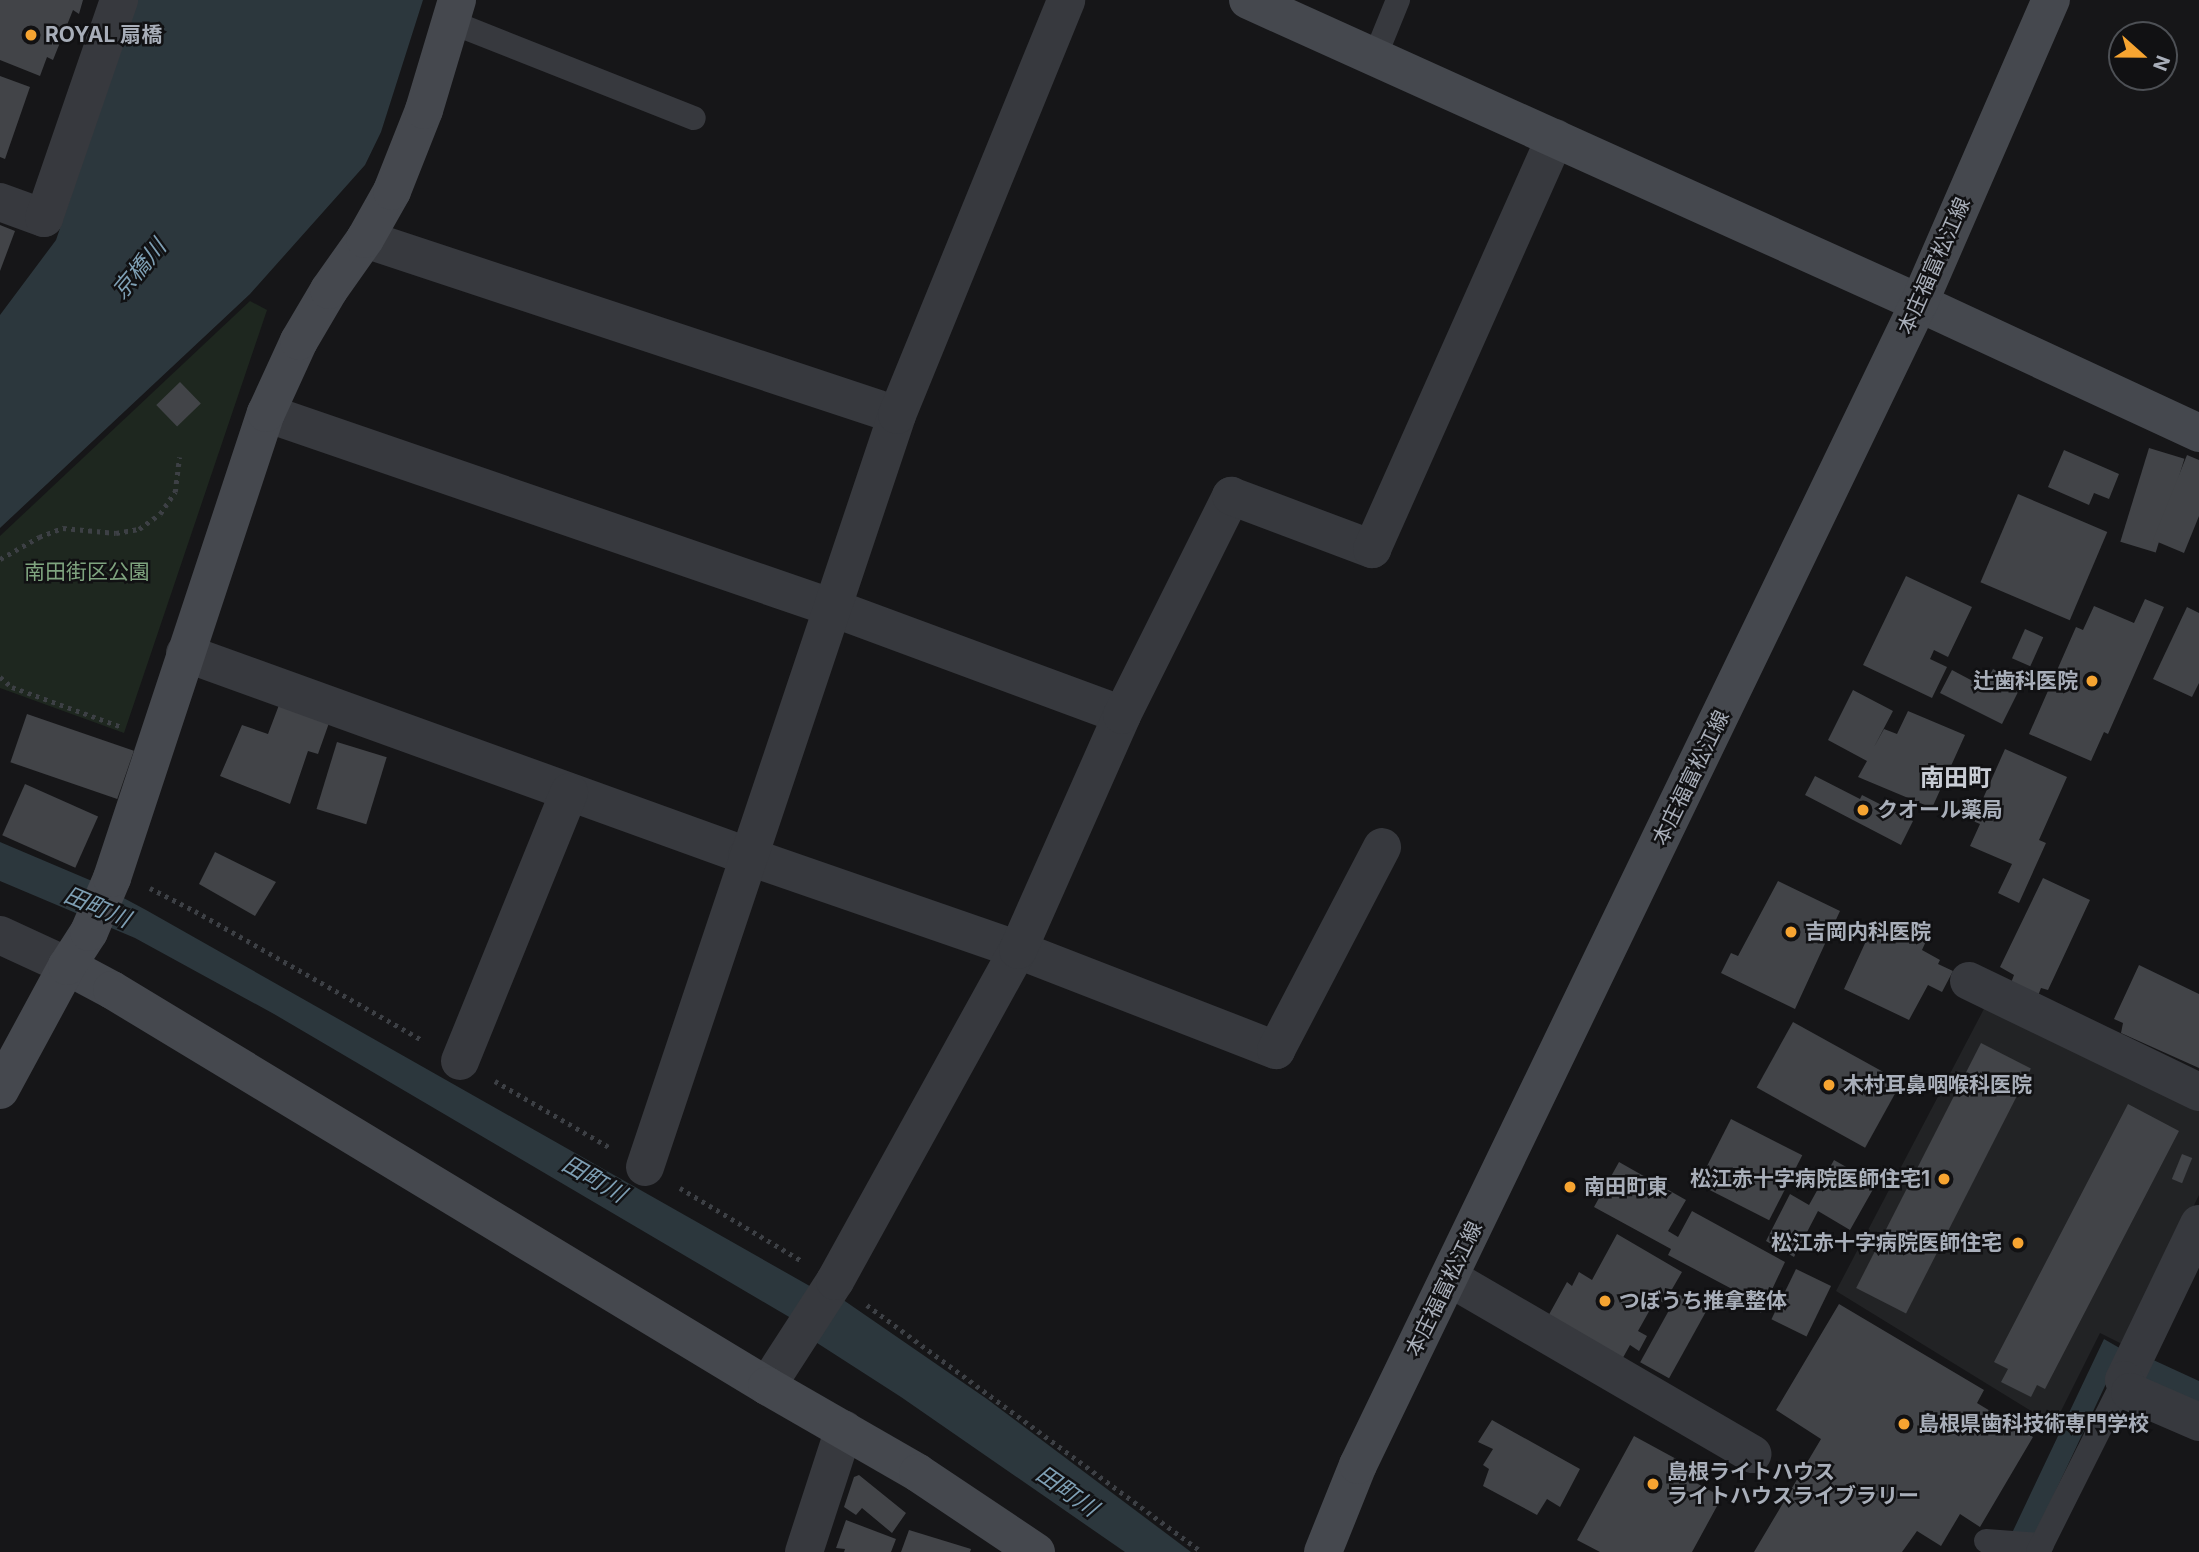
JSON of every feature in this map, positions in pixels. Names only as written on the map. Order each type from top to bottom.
[{"type":"street","points":[[0,202],[44,218],[119,0]]},
{"type":"street","points":[[645,1167],[747,856],[897,415],[1066,0]]},
{"type":"street","points":[[1248,0],[1920,303],[2199,433]]},
{"type":"street","name":"本庄福富松江線","points":[[1323,1552],[1358,1465],[1920,303],[2051,0]]},
{"type":"street","points":[[0,1090],[67,966],[89,932],[111,878],[266,413],[299,341],[329,290],[365,239],[392,191],[424,110],[454,11]]},
{"type":"street","points":[[767,1386],[831,1288],[1018,950],[1122,715],[1231,496],[1372,549],[1555,138]]},
{"type":"street","points":[[365,239],[897,415]]},
{"type":"street","points":[[266,413],[833,608],[1122,715]]},
{"type":"street","points":[[185,653],[747,856],[1018,950],[1276,1050],[1382,847]]},
{"type":"street","points":[[460,1061],[569,792]]},
{"type":"street","points":[[0,934],[112,990],[767,1386],[918,1473],[1036,1552]]},
{"type":"street","points":[[1969,981],[2199,1092]]},
{"type":"street","points":[[2199,1224],[2131,1364],[2130,1392],[2199,1422]]},
{"type":"street","points":[[1450,1278],[1753,1454]]},
{"type":"street","points":[[804,1552],[844,1429]]},
{"type":"lane","points":[[1374,59],[1398,0]]},
{"type":"lane","points":[[454,11],[694,118]]},
{"type":"lane","points":[[1986,1541],[2040,1549],[2131,1364]]},
{"type":"path","points":[[0,559],[38,537],[64,528],[116,533],[139,529],[160,514],[175,492],[179,457]]},
{"type":"path","points":[[0,677],[12,687],[129,729]]},
{"type":"shaded area","name":"松江赤十字病院医師住宅","points":[[1986,1005],[2199,1108],[2199,1195],[2126,1346],[2100,1333],[2054,1425],[1836,1291]]},
{"type":"green space","name":"南田街区公園","points":[[250,301],[267,310],[124,733],[0,688],[0,536]]},
{"type":"water","name":"京橋川","points":[[138,0],[423,0],[381,132],[365,165],[250,294],[0,528],[0,315],[56,240]]},
{"type":"water","name":"田町川","points":[[0,842],[92,881],[146,910],[815,1289],[839,1297],[987,1399],[1191,1552],[1125,1552],[901,1397],[814,1341],[796,1321],[274,1014],[135,938],[0,881]]},
{"type":"water","points":[[2104,1339],[2123,1350],[2149,1358],[2199,1381],[2199,1415],[2112,1371],[2027,1552],[2003,1552]]},
{"type":"building","name":"ROYAL 扇橋","points":[[0,0],[83,0],[79,14],[73,10],[53,60],[47,57],[40,76],[0,60]]},
{"type":"building","points":[[0,76],[30,87],[5,159],[0,157]]},
{"type":"building","points":[[0,225],[15,231],[0,271]]},
{"type":"building","points":[[180,382],[201,404],[177,427],[156,405]]},
{"type":"building","points":[[2149,448],[2184,459],[2156,553],[2120,542]]},
{"type":"building","points":[[2064,450],[2119,474],[2109,499],[2094,493],[2089,505],[2048,487]]},
{"type":"building","points":[[2187,455],[2199,460],[2199,516],[2184,553],[2153,540]]},
{"type":"building","points":[[2018,494],[2107,532],[2070,620],[1980,582]]},
{"type":"building","points":[[1906,576],[1972,607],[1948,657],[1934,650],[1930,659],[1947,667],[1932,698],[1863,665]]},
{"type":"building","name":"辻歯科医院","points":[[2145,599],[2164,607],[2108,734],[2104,732],[2091,761],[2029,734],[2076,627],[2083,630],[2094,606],[2134,623]]},
{"type":"building","points":[[2187,607],[2199,613],[2199,683],[2192,697],[2153,679]]},
{"type":"building","points":[[2025,629],[2043,637],[2030,666],[2012,658]]},
{"type":"building","points":[[1993,669],[2022,684],[2002,724],[1940,693],[1952,670],[1984,687]]},
{"type":"building","points":[[1853,690],[1893,711],[1874,747],[1884,729],[1897,734],[1908,711],[1965,735],[1932,808],[1858,777],[1867,761],[1828,740]]},
{"type":"building","points":[[279,705],[329,723],[318,754],[308,751],[290,804],[220,776],[242,725],[268,734]]},
{"type":"building","points":[[27,714],[134,751],[117,799],[10,762]]},
{"type":"building","points":[[337,742],[387,757],[366,824],[317,809]]},
{"type":"building","points":[[2005,749],[2067,777],[2039,840],[2046,843],[2019,903],[1998,893],[2012,864],[1970,846],[1980,824],[1973,821]]},
{"type":"building","name":"クオール薬局","points":[[1815,776],[1860,799],[1862,795],[1913,821],[1901,845],[1805,795]]},
{"type":"building","points":[[25,784],[98,817],[75,868],[2,835]]},
{"type":"building","points":[[215,852],[276,882],[255,916],[199,884]]},
{"type":"building","points":[[2043,878],[2090,900],[2048,990],[2041,988],[2036,1001],[2009,988],[2014,975],[2000,967]]},
{"type":"building","name":"吉岡内科医院","points":[[1778,881],[1840,911],[1795,1009],[1721,973],[1731,953],[1738,956]]},
{"type":"building","points":[[1901,926],[1927,939],[1922,950],[1940,960],[1938,964],[1953,971],[1942,992],[1928,985],[1909,1020],[1844,989],[1872,928],[1895,937]]},
{"type":"building","points":[[2139,965],[2199,994],[2199,1068],[2121,1033],[2123,1023],[2114,1019]]},
{"type":"building","name":"木村耳鼻咽喉科医院","points":[[1793,1022],[1901,1082],[1865,1148],[1757,1088]]},
{"type":"building","name":"松江赤十字病院医師住宅1","points":[[1981,1043],[2031,1068],[1906,1313],[1856,1288]]},
{"type":"building","points":[[2128,1104],[2179,1131],[2045,1389],[2037,1385],[2031,1397],[2001,1382],[2008,1369],[1994,1362]]},
{"type":"building","points":[[1731,1119],[1802,1155],[1769,1220],[1698,1184]]},
{"type":"building","points":[[2182,1154],[2192,1158],[2182,1183],[2172,1179]]},
{"type":"building","points":[[1834,1160],[1876,1184],[1850,1230],[1818,1211],[1794,1257],[1766,1241],[1790,1194],[1809,1205]]},
{"type":"building","points":[[1619,1162],[1686,1200],[1668,1231],[1678,1237],[1692,1211],[1785,1262],[1761,1313],[1729,1295],[1732,1289],[1668,1255],[1671,1249],[1594,1207]]},
{"type":"building","name":"つぼうち推拿整体","points":[[1617,1234],[1682,1272],[1664,1303],[1656,1299],[1638,1331],[1647,1336],[1639,1351],[1630,1345],[1620,1363],[1546,1320],[1567,1282],[1572,1286],[1579,1272],[1592,1280]]},
{"type":"building","points":[[1796,1269],[1831,1286],[1807,1336],[1771,1319]]},
{"type":"building","points":[[1678,1294],[1707,1310],[1669,1378],[1640,1362]]},
{"type":"building","name":"島根県歯科技術専門学校","points":[[1839,1304],[1984,1390],[1977,1403],[2033,1437],[1980,1527],[1960,1514],[1941,1546],[1917,1531],[1902,1552],[1754,1552],[1821,1439],[1776,1410]]},
{"type":"building","points":[[1492,1420],[1580,1469],[1560,1507],[1547,1499],[1537,1515],[1483,1486],[1489,1469],[1483,1465],[1493,1449],[1478,1442]]},
{"type":"building","name":"島根ライトハウス ライトハウスライブラリー","points":[[1634,1436],[1680,1461],[1676,1472],[1722,1497],[1692,1552],[1600,1552],[1577,1540]]},
{"type":"building","points":[[859,1475],[906,1513],[892,1533],[862,1508],[856,1515],[844,1507],[854,1477]]},
{"type":"building","points":[[846,1520],[896,1539],[891,1552],[844,1552],[845,1549],[836,1548]]},
{"type":"building","points":[[909,1530],[971,1549],[970,1552],[901,1552]]},
{"type":"place","name":"ROYAL 扇橋","points":[[31,35]]},
{"type":"place","name":"辻歯科医院","points":[[2092,681]]},
{"type":"place","name":"クオール薬局","points":[[1863,810]]},
{"type":"place","name":"吉岡内科医院","points":[[1791,932]]},
{"type":"place","name":"木村耳鼻咽喉科医院","points":[[1829,1085]]},
{"type":"place","name":"松江赤十字病院医師住宅1","points":[[1944,1179]]},
{"type":"place","name":"南田町東","points":[[1570,1187]]},
{"type":"place","name":"松江赤十字病院医師住宅","points":[[2018,1243]]},
{"type":"place","name":"つぼうち推拿整体","points":[[1605,1301]]},
{"type":"place","name":"島根県歯科技術専門学校","points":[[1904,1424]]},
{"type":"place","name":"島根ライトハウス ライトハウスライブラリー","points":[[1653,1484]]},
{"type":"district","name":"南田町","points":[[1956,778]]}]
